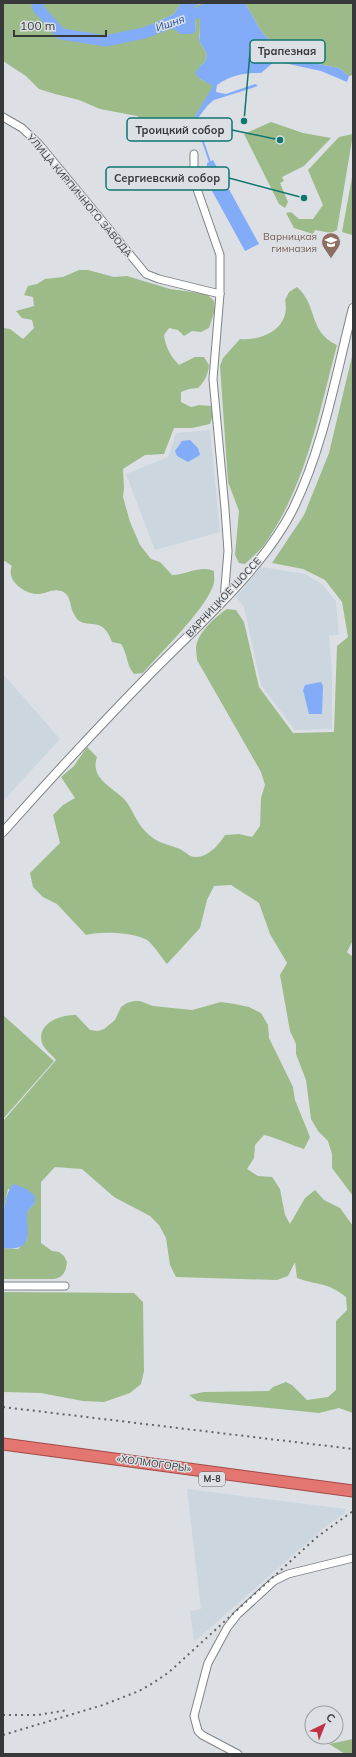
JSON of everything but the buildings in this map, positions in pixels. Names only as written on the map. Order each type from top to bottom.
[{"type":"highway","name":"«ХОЛМОГОРЫ»","points":[[3,1444],[353,1491]]},
{"type":"highway","name":"«ХОЛМОГОРЫ»","points":[[3,1452],[353,1497]]},
{"type":"street","name":"УЛИЦА КИРПИЧНОГО ЗАВОДА","points":[[3,117],[22,128],[39,144],[146,274],[159,279],[220,294]]},
{"type":"street","points":[[194,154],[194,171],[197,189],[220,255],[220,294],[212,379],[226,509],[228,551],[224,599]]},
{"type":"street","name":"ВАРНИЦКОЕ ШОССЕ","points":[[3,832],[96,728],[224,599],[257,562],[276,537],[293,508],[312,465],[353,308]]},
{"type":"street","points":[[3,1286],[65,1286]]},
{"type":"street","points":[[238,1754],[202,1735],[198,1731],[194,1716],[208,1663],[227,1628],[237,1616],[274,1581],[288,1574],[353,1558]]},
{"type":"shaded area","points":[[210,430],[220,532],[155,550],[126,474],[168,457],[176,433]]},
{"type":"shaded area","points":[[261,567],[306,574],[322,584],[336,601],[339,635],[329,635],[332,670],[332,729],[295,730],[261,685],[244,607],[236,597]]},
{"type":"shaded area","points":[[3,674],[60,739],[3,801]]},
{"type":"shaded area","points":[[187,1489],[346,1509],[345,1513],[325,1527],[194,1642],[190,1611],[201,1609]]},
{"type":"green space","points":[[3,3],[181,3],[174,14],[148,26],[196,31],[194,6],[203,3],[204,6],[200,19],[199,41],[207,54],[205,62],[200,66],[200,79],[214,86],[194,118],[182,129],[164,134],[137,116],[100,109],[79,100],[39,89],[26,76],[3,61]]},
{"type":"green space","points":[[245,3],[353,3],[353,75],[349,76],[339,68],[298,60],[279,54],[290,50],[311,52],[311,47],[271,42],[261,31]]},
{"type":"green space","points":[[271,122],[303,133],[331,138],[304,166],[282,177],[284,181],[280,183],[288,202],[285,208],[279,204],[244,134]]},
{"type":"green space","points":[[353,134],[337,230],[331,233],[315,230],[313,234],[294,228],[286,213],[291,212],[299,219],[313,219],[323,205],[308,170],[339,137]]},
{"type":"green space","points":[[353,172],[353,229],[352,235],[342,232]]},
{"type":"green space","points":[[79,270],[88,270],[114,277],[127,276],[170,289],[208,295],[214,301],[215,310],[209,328],[201,332],[192,331],[184,336],[178,330],[169,328],[164,335],[169,351],[179,365],[195,357],[204,357],[209,365],[206,378],[203,383],[198,388],[181,392],[181,402],[191,407],[199,405],[211,406],[213,415],[210,424],[192,428],[174,428],[164,454],[145,455],[123,469],[123,497],[130,522],[140,545],[151,559],[160,562],[172,575],[203,569],[214,571],[213,586],[201,607],[143,673],[134,674],[131,671],[121,644],[112,642],[108,633],[103,627],[78,620],[72,611],[69,598],[65,593],[58,590],[37,594],[25,591],[12,579],[12,566],[5,561],[3,562],[3,328],[10,329],[23,339],[34,328],[32,320],[22,318],[16,311],[34,306],[33,297],[24,295],[28,286],[37,284],[45,279],[63,277]]},
{"type":"green space","points":[[297,287],[304,294],[321,333],[328,340],[337,345],[310,448],[291,498],[262,548],[245,564],[239,563],[235,555],[239,511],[228,482],[220,366],[223,358],[240,339],[258,338],[266,335],[280,325],[286,310],[285,300],[289,292]]},
{"type":"green space","points":[[353,352],[353,940],[347,952],[353,957],[353,1196],[332,1168],[332,1154],[328,1141],[318,1131],[311,1119],[306,1080],[296,1054],[296,1044],[290,1031],[280,975],[287,963],[270,934],[259,903],[231,885],[214,886],[207,900],[200,928],[167,964],[150,942],[141,937],[117,933],[86,935],[57,904],[43,897],[33,887],[30,873],[60,843],[53,815],[63,805],[75,798],[61,777],[74,766],[87,747],[97,757],[97,774],[108,786],[125,800],[142,827],[157,841],[180,849],[190,856],[196,857],[210,852],[219,844],[225,835],[239,834],[252,837],[260,826],[261,798],[265,785],[261,772],[197,660],[197,642],[203,631],[213,620],[227,609],[236,610],[244,622],[259,687],[293,733],[334,732],[337,646],[348,637],[342,602],[325,580],[303,569],[272,563],[304,515],[329,453]]},
{"type":"green space","points":[[134,1001],[140,1001],[153,1006],[192,1010],[221,1002],[235,1004],[249,1007],[261,1013],[268,1025],[269,1038],[293,1087],[295,1100],[310,1137],[304,1149],[264,1135],[255,1145],[254,1158],[247,1169],[258,1176],[272,1177],[280,1189],[285,1215],[290,1224],[305,1198],[315,1190],[324,1200],[340,1208],[353,1226],[353,1413],[339,1408],[319,1413],[197,1401],[189,1395],[204,1392],[269,1391],[273,1387],[286,1382],[292,1385],[307,1400],[328,1397],[336,1390],[336,1321],[347,1310],[346,1297],[333,1288],[297,1278],[295,1262],[288,1276],[277,1280],[176,1277],[170,1265],[166,1238],[159,1225],[150,1216],[114,1197],[82,1169],[55,1167],[41,1182],[41,1243],[52,1251],[59,1252],[64,1256],[67,1262],[66,1269],[62,1276],[53,1279],[3,1279],[3,1248],[18,1249],[27,1240],[27,1212],[35,1203],[8,1189],[3,1213],[3,1121],[56,1060],[46,1050],[42,1043],[41,1036],[43,1030],[57,1018],[76,1015],[90,1030],[98,1031],[104,1029],[115,1020],[121,1007]]},
{"type":"green space","points":[[3,1015],[54,1061],[3,1119]]},
{"type":"green space","points":[[3,1292],[134,1293],[143,1302],[144,1371],[141,1384],[130,1393],[104,1402],[83,1401],[41,1393],[3,1392]]},
{"type":"green space","points":[[353,1739],[353,1754],[345,1754],[331,1745],[344,1745],[344,1741]]},
{"type":"water","points":[[181,3],[200,3],[194,7],[196,31],[192,34],[181,34],[172,28],[155,27],[150,32],[144,33],[148,26],[174,14]]},
{"type":"water","points":[[203,3],[245,3],[261,31],[271,42],[311,47],[311,52],[290,50],[280,54],[298,60],[339,68],[349,76],[347,82],[321,71],[275,61],[261,73],[238,75],[217,85],[216,92],[226,94],[255,84],[258,86],[214,100],[208,105],[198,118],[202,135],[200,136],[194,118],[213,86],[200,79],[195,73],[205,62],[207,54],[199,41],[200,12],[201,8],[204,6]]},
{"type":"water","points":[[213,160],[259,244],[245,251],[206,180],[207,163]]},
{"type":"water","points":[[190,440],[198,448],[200,455],[188,462],[177,456],[175,451],[182,441]]},
{"type":"water","points":[[321,682],[323,686],[322,714],[309,714],[303,690],[305,685]]},
{"type":"water","points":[[13,1184],[25,1188],[35,1196],[35,1203],[27,1212],[27,1240],[20,1247],[3,1248],[3,1223],[6,1198]]},
{"type":"waterway","name":"Ишня","points":[[39,3],[37,7],[61,34],[106,41],[144,33],[223,3]]},
{"type":"waterway","points":[[201,136],[210,162]]},
{"type":"railway","points":[[3,1407],[353,1449]]},
{"type":"railway","points":[[3,1735],[103,1705],[139,1691],[153,1683],[168,1673],[317,1537],[353,1511]]},
{"type":"railway","points":[[3,1715],[38,1715],[68,1710]]},
{"type":"place","name":"Трапезная","points":[[244,121]]},
{"type":"place","name":"Троицкий собор","points":[[280,140]]},
{"type":"place","name":"Сергиевский собор","points":[[304,198]]},
{"type":"place","name":"Варницкая гимназия","points":[[331,259]]}]
